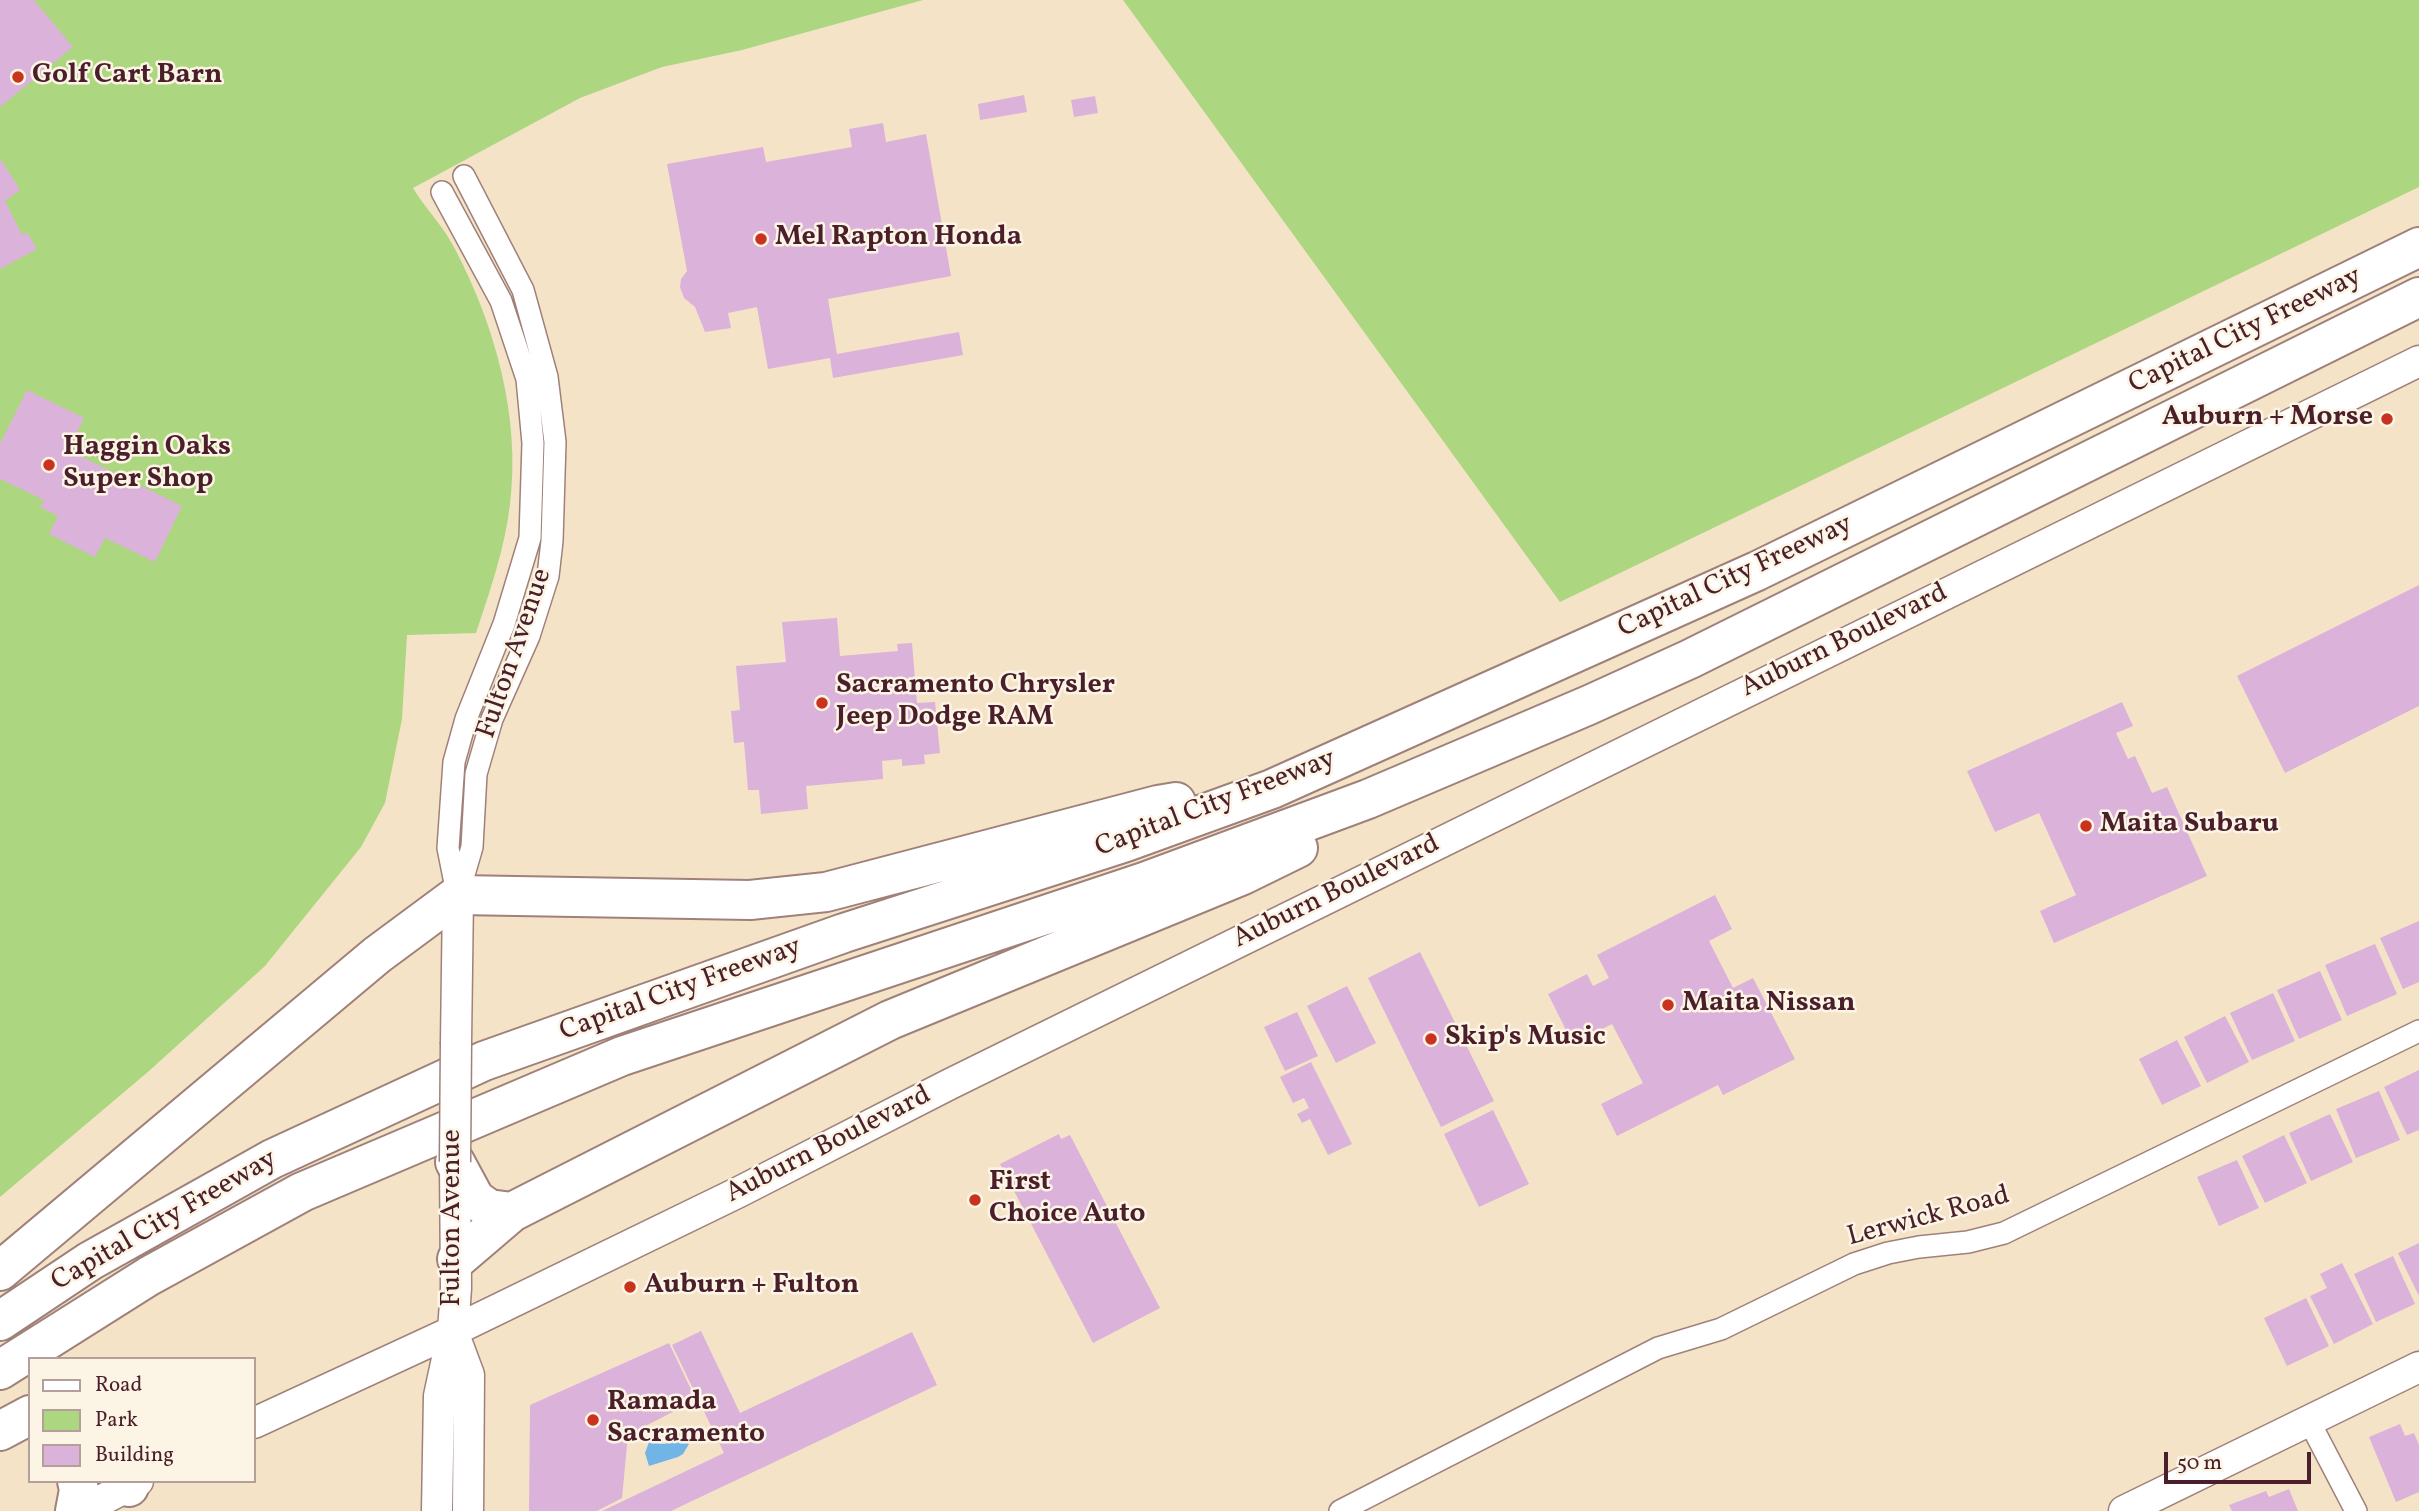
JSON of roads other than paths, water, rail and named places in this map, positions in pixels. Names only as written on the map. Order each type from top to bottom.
[{"type":"highway","name":"Capital City Freeway","points":[[0,1321],[90,1261],[272,1158],[484,1061],[844,933],[1126,842],[1272,789],[1757,571],[2419,247]]},
{"type":"highway","name":"Capital City Freeway","points":[[0,1370],[149,1276],[302,1192],[622,1056],[1144,882],[1368,799],[1690,659],[2419,297]]},
{"type":"highway","points":[[457,1259],[512,1212],[890,1020],[1243,875],[1589,705]]},
{"type":"highway","points":[[0,1271],[377,955],[458,895],[750,900],[826,892],[1158,805],[1272,789]]},
{"type":"highway","points":[[454,1163],[475,1199],[489,1209],[512,1212]]},
{"type":"highway","points":[[0,1431],[28,1416]]},
{"type":"highway","points":[[75,1511],[79,1490],[77,1483]]},
{"type":"main road","name":"Auburn Boulevard","points":[[256,1422],[453,1331],[739,1192],[950,1084],[2419,361]]},
{"type":"main road","name":"Fulton Avenue","points":[[437,1511],[439,1396],[453,1331],[457,1259],[454,1163],[458,895]]},
{"type":"main road","name":"Fulton Avenue","points":[[453,1331],[469,1376],[468,1511]]},
{"type":"main road","points":[[2124,1511],[2419,1367]]},
{"type":"main road","points":[[81,1511],[131,1483]]},
{"type":"street","name":"Fulton Avenue","points":[[458,895],[472,847],[476,774],[492,719],[529,636],[548,576],[552,541],[555,442],[547,377],[523,290],[464,177]]},
{"type":"street","name":"Fulton Avenue","points":[[442,192],[501,301],[527,379],[533,443],[530,538],[504,624],[466,719],[454,762],[448,848],[458,895]]},
{"type":"street","points":[[453,213],[476,197]]},
{"type":"street","name":"Lerwick Road","points":[[1340,1511],[1658,1348],[1721,1329],[1854,1264],[1888,1253],[1968,1242],[2004,1233],[2419,1031]]},
{"type":"street","points":[[2309,1421],[2356,1511]]},
{"type":"water","points":[[679,1432],[689,1444],[683,1454],[649,1466],[645,1453],[649,1442],[665,1444]]},
{"type":"place","name":"Golf Cart Barn","points":[[18,77]]},
{"type":"place","name":"Mel Rapton Honda","points":[[761,239]]},
{"type":"place","name":"Auburn + Morse","points":[[2387,419]]},
{"type":"place","name":"Haggin Oaks Super Shop","points":[[49,465]]},
{"type":"place","name":"Sacramento Chrysler Jeep Dodge RAM","points":[[822,703]]},
{"type":"place","name":"Maita Subaru","points":[[2086,826]]},
{"type":"place","name":"Maita Nissan","points":[[1668,1005]]},
{"type":"place","name":"Skip's Music","points":[[1431,1039]]},
{"type":"place","name":"First Choice Auto","points":[[975,1200]]},
{"type":"place","name":"Auburn + Fulton","points":[[630,1287]]},
{"type":"place","name":"Ramada Sacramento","points":[[593,1420]]}]
